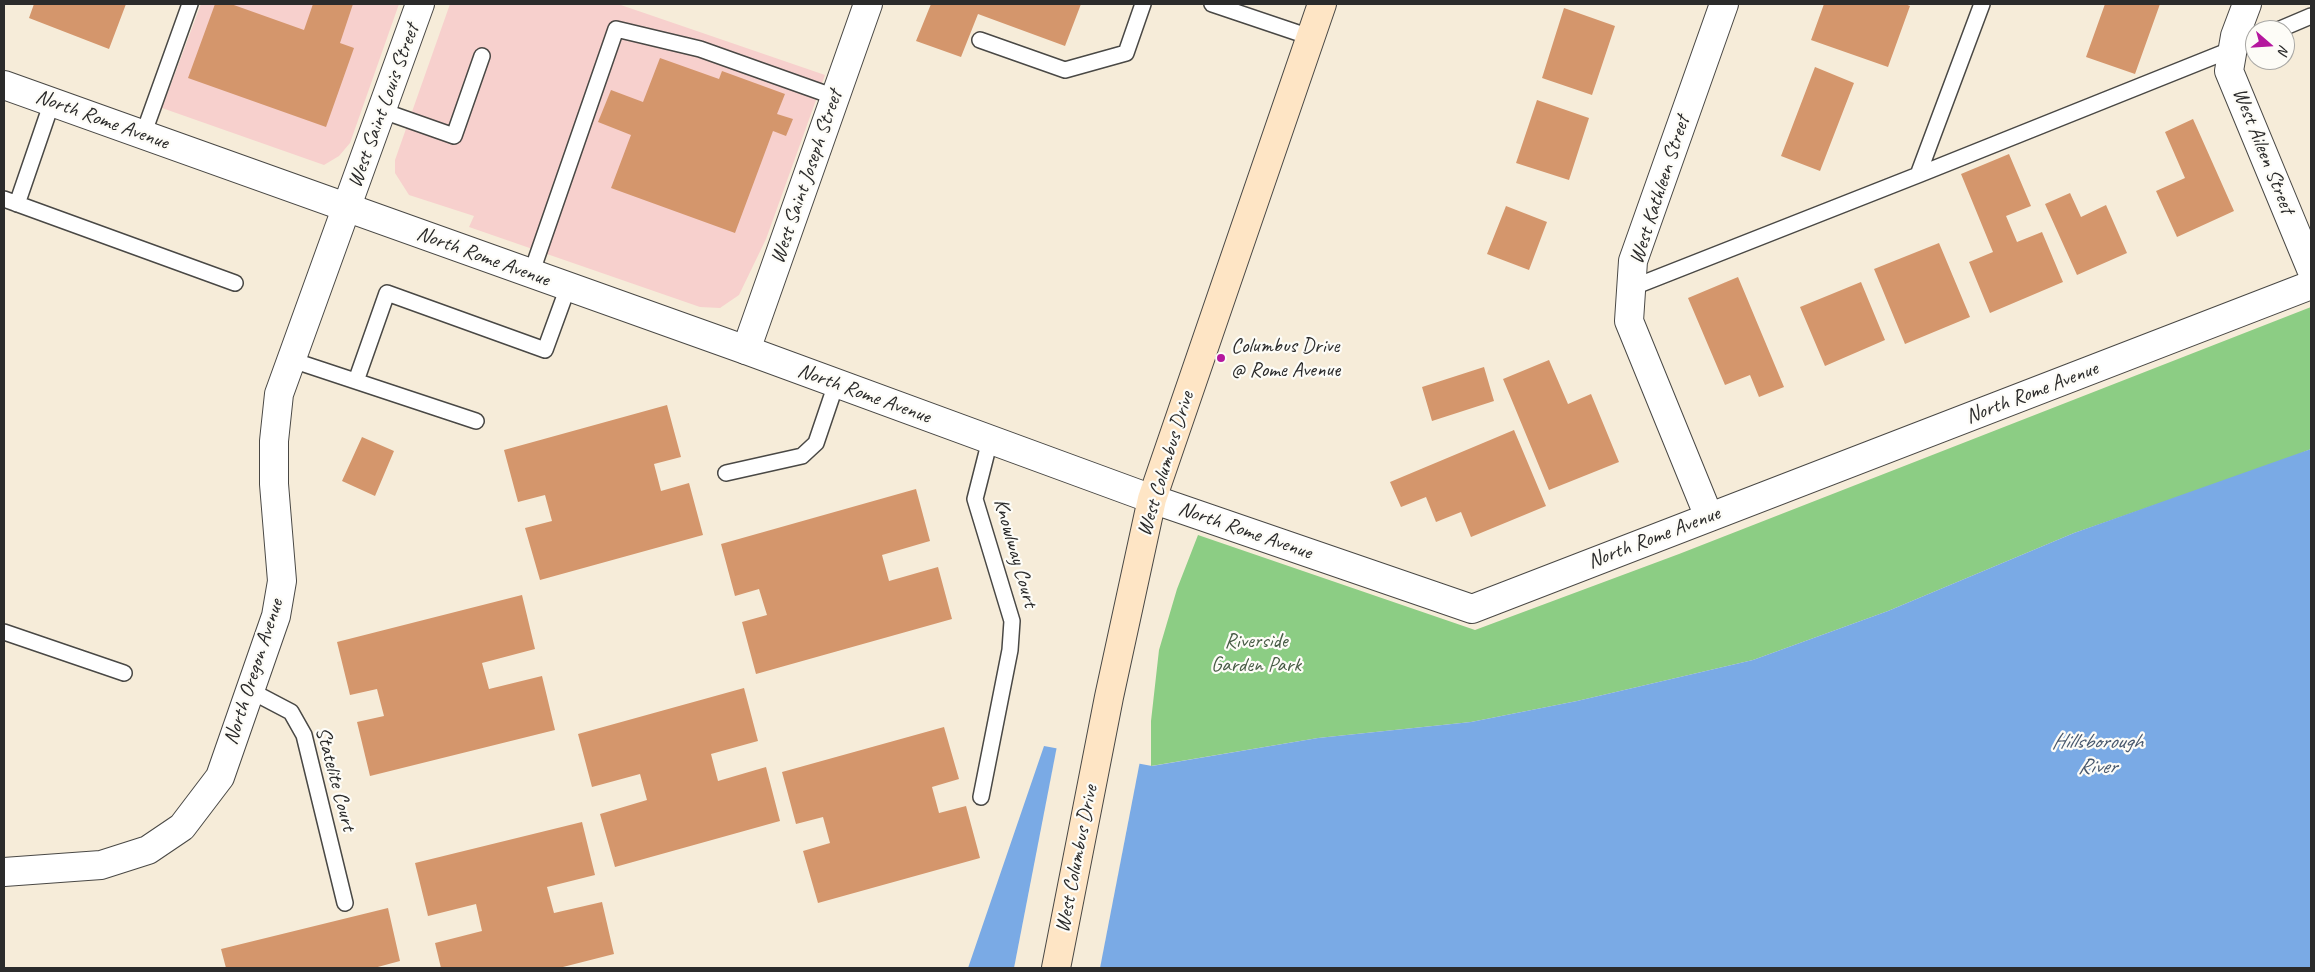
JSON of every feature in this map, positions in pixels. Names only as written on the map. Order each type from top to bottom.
[{"type":"main road","name":"West Columbus Drive","points":[[1056,968],[1109,696],[1152,499],[1322,4]]},
{"type":"street","name":"West Saint Louis Street","points":[[348,208],[420,4]]},
{"type":"street","name":"West Saint Joseph Street","points":[[746,350],[868,4]]},
{"type":"street","name":"West Kathleen Street","points":[[1709,517],[1629,321],[1633,261],[1724,4]]},
{"type":"street","name":"West Aileen Street","points":[[2247,4],[2235,36],[2244,44],[2230,71],[2311,269]]},
{"type":"street","name":"North Rome Avenue","points":[[4,85],[746,350],[1152,499],[1472,608],[2311,285]]},
{"type":"street","name":"North Oregon Avenue","points":[[4,872],[101,866],[148,850],[182,827],[220,777],[276,616],[282,581],[274,484],[274,441],[279,394],[348,208]]},
{"type":"lane","points":[[142,135],[190,4]]},
{"type":"lane","points":[[980,40],[1064,70],[1126,53],[1143,4]]},
{"type":"lane","points":[[1212,4],[1310,37]]},
{"type":"lane","points":[[1918,175],[1982,4]]},
{"type":"lane","points":[[2295,23],[2311,16]]},
{"type":"lane","points":[[531,274],[616,29],[700,49],[835,97]]},
{"type":"lane","points":[[1631,288],[2244,44]]},
{"type":"lane","points":[[382,110],[454,136],[482,56]]},
{"type":"lane","points":[[52,102],[10,201],[235,283]]},
{"type":"lane","points":[[356,381],[387,293],[545,350],[568,287]]},
{"type":"lane","points":[[292,360],[476,421]]},
{"type":"lane","points":[[726,473],[802,456],[816,442],[836,384]]},
{"type":"lane","name":"Knowlway Court","points":[[981,797],[1010,650],[1012,621],[975,500],[990,440]]},
{"type":"lane","points":[[4,632],[124,673]]},
{"type":"lane","name":"Statelite Court","points":[[251,691],[291,712],[304,735],[345,903]]},
{"type":"shaded area","points":[[201,4],[399,4],[350,143],[339,156],[324,165],[162,108]]},
{"type":"shaded area","points":[[450,4],[618,4],[825,75],[766,239],[739,295],[720,308],[700,307],[469,227],[474,216],[409,195],[395,173],[395,160]]},
{"type":"green space","name":"Riverside Garden Park","points":[[2311,307],[2311,449],[2282,461],[2074,533],[1888,611],[1753,660],[1577,701],[1471,722],[1318,738],[1151,766],[1151,721],[1159,650],[1177,589],[1198,535],[1475,630],[1679,554]]},
{"type":"water","name":"Hillsborough River","points":[[2311,449],[2311,968],[968,968],[1044,746],[1152,766],[1318,738],[1471,722],[1577,701],[1753,660],[1888,611],[2074,533]]},
{"type":"pier","points":[[1057,746],[1140,761],[1100,968],[1014,968]]},
{"type":"building","points":[[34,4],[126,4],[109,49],[29,18]]},
{"type":"building","points":[[215,4],[231,4],[304,30],[313,4],[353,4],[340,43],[354,48],[326,127],[188,78]]},
{"type":"building","points":[[931,4],[1081,4],[1065,46],[978,14],[961,57],[916,41]]},
{"type":"building","points":[[1824,4],[1905,4],[1910,6],[1888,67],[1811,40]]},
{"type":"building","points":[[2105,4],[2160,4],[2135,74],[2086,57]]},
{"type":"building","points":[[1564,8],[1615,26],[1592,95],[1542,78]]},
{"type":"building","points":[[660,58],[719,79],[722,71],[785,94],[777,114],[793,119],[786,136],[773,131],[735,233],[611,188],[631,135],[598,122],[611,90],[643,102]]},
{"type":"building","points":[[1815,67],[1854,83],[1820,171],[1781,156]]},
{"type":"building","points":[[1537,100],[1589,118],[1569,180],[1516,163]]},
{"type":"building","points":[[2193,119],[2234,211],[2177,237],[2156,191],[2185,178],[2165,132]]},
{"type":"building","points":[[2009,154],[2031,206],[2006,216],[2017,242],[2042,232],[2063,282],[1990,313],[1969,262],[1993,252],[1961,174]]},
{"type":"building","points":[[2070,193],[2081,217],[2106,205],[2127,253],[2077,275],[2045,204]]},
{"type":"building","points":[[1506,206],[1547,222],[1529,270],[1487,254]]},
{"type":"building","points":[[1939,243],[1970,317],[1905,344],[1874,269]]},
{"type":"building","points":[[1738,277],[1784,387],[1759,397],[1750,375],[1725,385],[1688,298]]},
{"type":"building","points":[[1861,282],[1885,340],[1825,366],[1800,307]]},
{"type":"building","points":[[1549,360],[1568,404],[1591,394],[1619,462],[1549,490],[1503,379]]},
{"type":"building","points":[[1484,367],[1494,401],[1432,421],[1422,387]]},
{"type":"building","points":[[667,405],[681,457],[654,464],[661,491],[689,483],[703,535],[540,580],[525,528],[552,521],[545,495],[518,502],[504,450]]},
{"type":"building","points":[[1514,430],[1546,506],[1471,537],[1461,512],[1436,522],[1426,497],[1401,507],[1390,482]]},
{"type":"building","points":[[362,437],[394,451],[375,496],[342,481]]},
{"type":"building","points":[[916,489],[930,541],[882,555],[889,581],[938,567],[952,619],[756,674],[742,622],[767,615],[759,589],[735,596],[721,544]]},
{"type":"building","points":[[522,595],[535,649],[482,663],[489,689],[542,676],[555,730],[370,776],[357,722],[384,716],[377,689],[350,695],[337,642]]},
{"type":"building","points":[[744,688],[758,741],[711,754],[718,781],[766,767],[780,821],[615,867],[600,814],[647,800],[640,774],[592,787],[578,734]]},
{"type":"building","points":[[944,727],[959,779],[932,787],[939,813],[966,806],[980,858],[818,903],[803,851],[830,843],[823,817],[796,824],[782,772]]},
{"type":"building","points":[[582,822],[595,875],[547,887],[554,913],[602,902],[614,954],[559,968],[441,968],[435,943],[482,931],[476,904],[428,916],[415,863]]},
{"type":"building","points":[[388,908],[400,961],[374,968],[226,968],[221,949]]},
{"type":"place","name":"Columbus Drive @ Rome Avenue","points":[[1221,358]]}]
